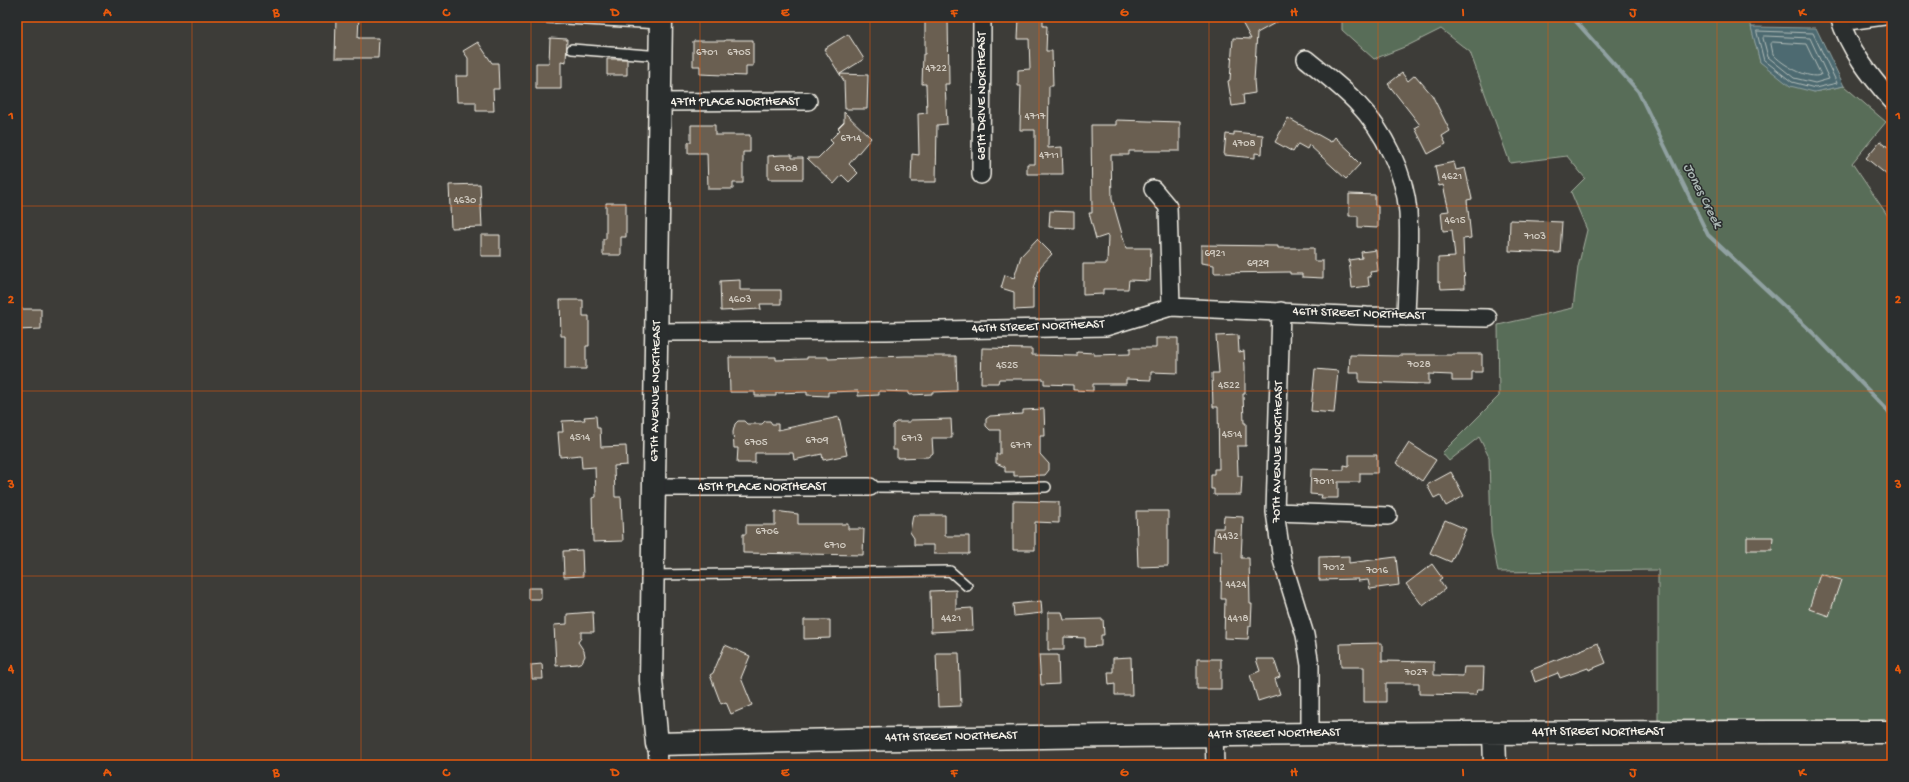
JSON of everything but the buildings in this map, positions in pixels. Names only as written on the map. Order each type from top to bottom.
[{"type":"street","name":"68TH DRIVE NORTHEAST","points":[[981,175],[982,17]]},
{"type":"street","name":"67TH AVENUE NORTHEAST","points":[[658,765],[651,680],[661,102],[661,20]]},
{"type":"street","points":[[1840,21],[1860,62],[1892,101]]},
{"type":"street","points":[[1306,59],[1358,103],[1378,130],[1390,151],[1402,183],[1408,212],[1406,317]]},
{"type":"street","name":"47TH PLACE NORTHEAST","points":[[661,102],[808,101]]},
{"type":"street","points":[[1154,189],[1168,207],[1171,307]]},
{"type":"street","name":"46TH STREET NORTHEAST","points":[[657,332],[886,331],[1106,327],[1171,307],[1367,316],[1488,318]]},
{"type":"street","name":"70TH AVENUE NORTHEAST","points":[[1281,311],[1275,512],[1282,560],[1305,635],[1310,665],[1310,733]]},
{"type":"street","name":"45TH PLACE NORTHEAST","points":[[654,488],[870,487]]},
{"type":"street","points":[[1275,512],[1388,516]]},
{"type":"street","name":"44TH STREET NORTHEAST","points":[[657,744],[893,738],[1310,733],[1892,732]]},
{"type":"street","points":[[1494,733],[1496,765]]},
{"type":"street","points":[[1214,734],[1215,765]]},
{"type":"lane","points":[[528,17],[661,20]]},
{"type":"lane","points":[[1840,21],[1892,19]]},
{"type":"lane","points":[[572,49],[661,56]]},
{"type":"lane","points":[[870,487],[1046,487]]},
{"type":"lane","points":[[653,575],[950,571],[967,586]]},
{"type":"green space","points":[[1342,17],[1749,17],[1760,62],[1814,92],[1844,86],[1886,122],[1852,163],[1892,222],[1892,723],[1658,724],[1658,570],[1498,572],[1491,533],[1489,457],[1479,437],[1449,461],[1442,453],[1499,396],[1498,325],[1573,308],[1578,267],[1587,230],[1571,192],[1585,178],[1567,156],[1510,163],[1470,52],[1441,29],[1407,46],[1374,59],[1342,30]]},
{"type":"water","points":[[1751,27],[1816,28],[1844,86],[1814,92],[1790,86],[1760,62]]},
{"type":"waterway","name":"Jones Creek","points":[[1572,17],[1638,91],[1708,235],[1814,334],[1892,415]]}]
